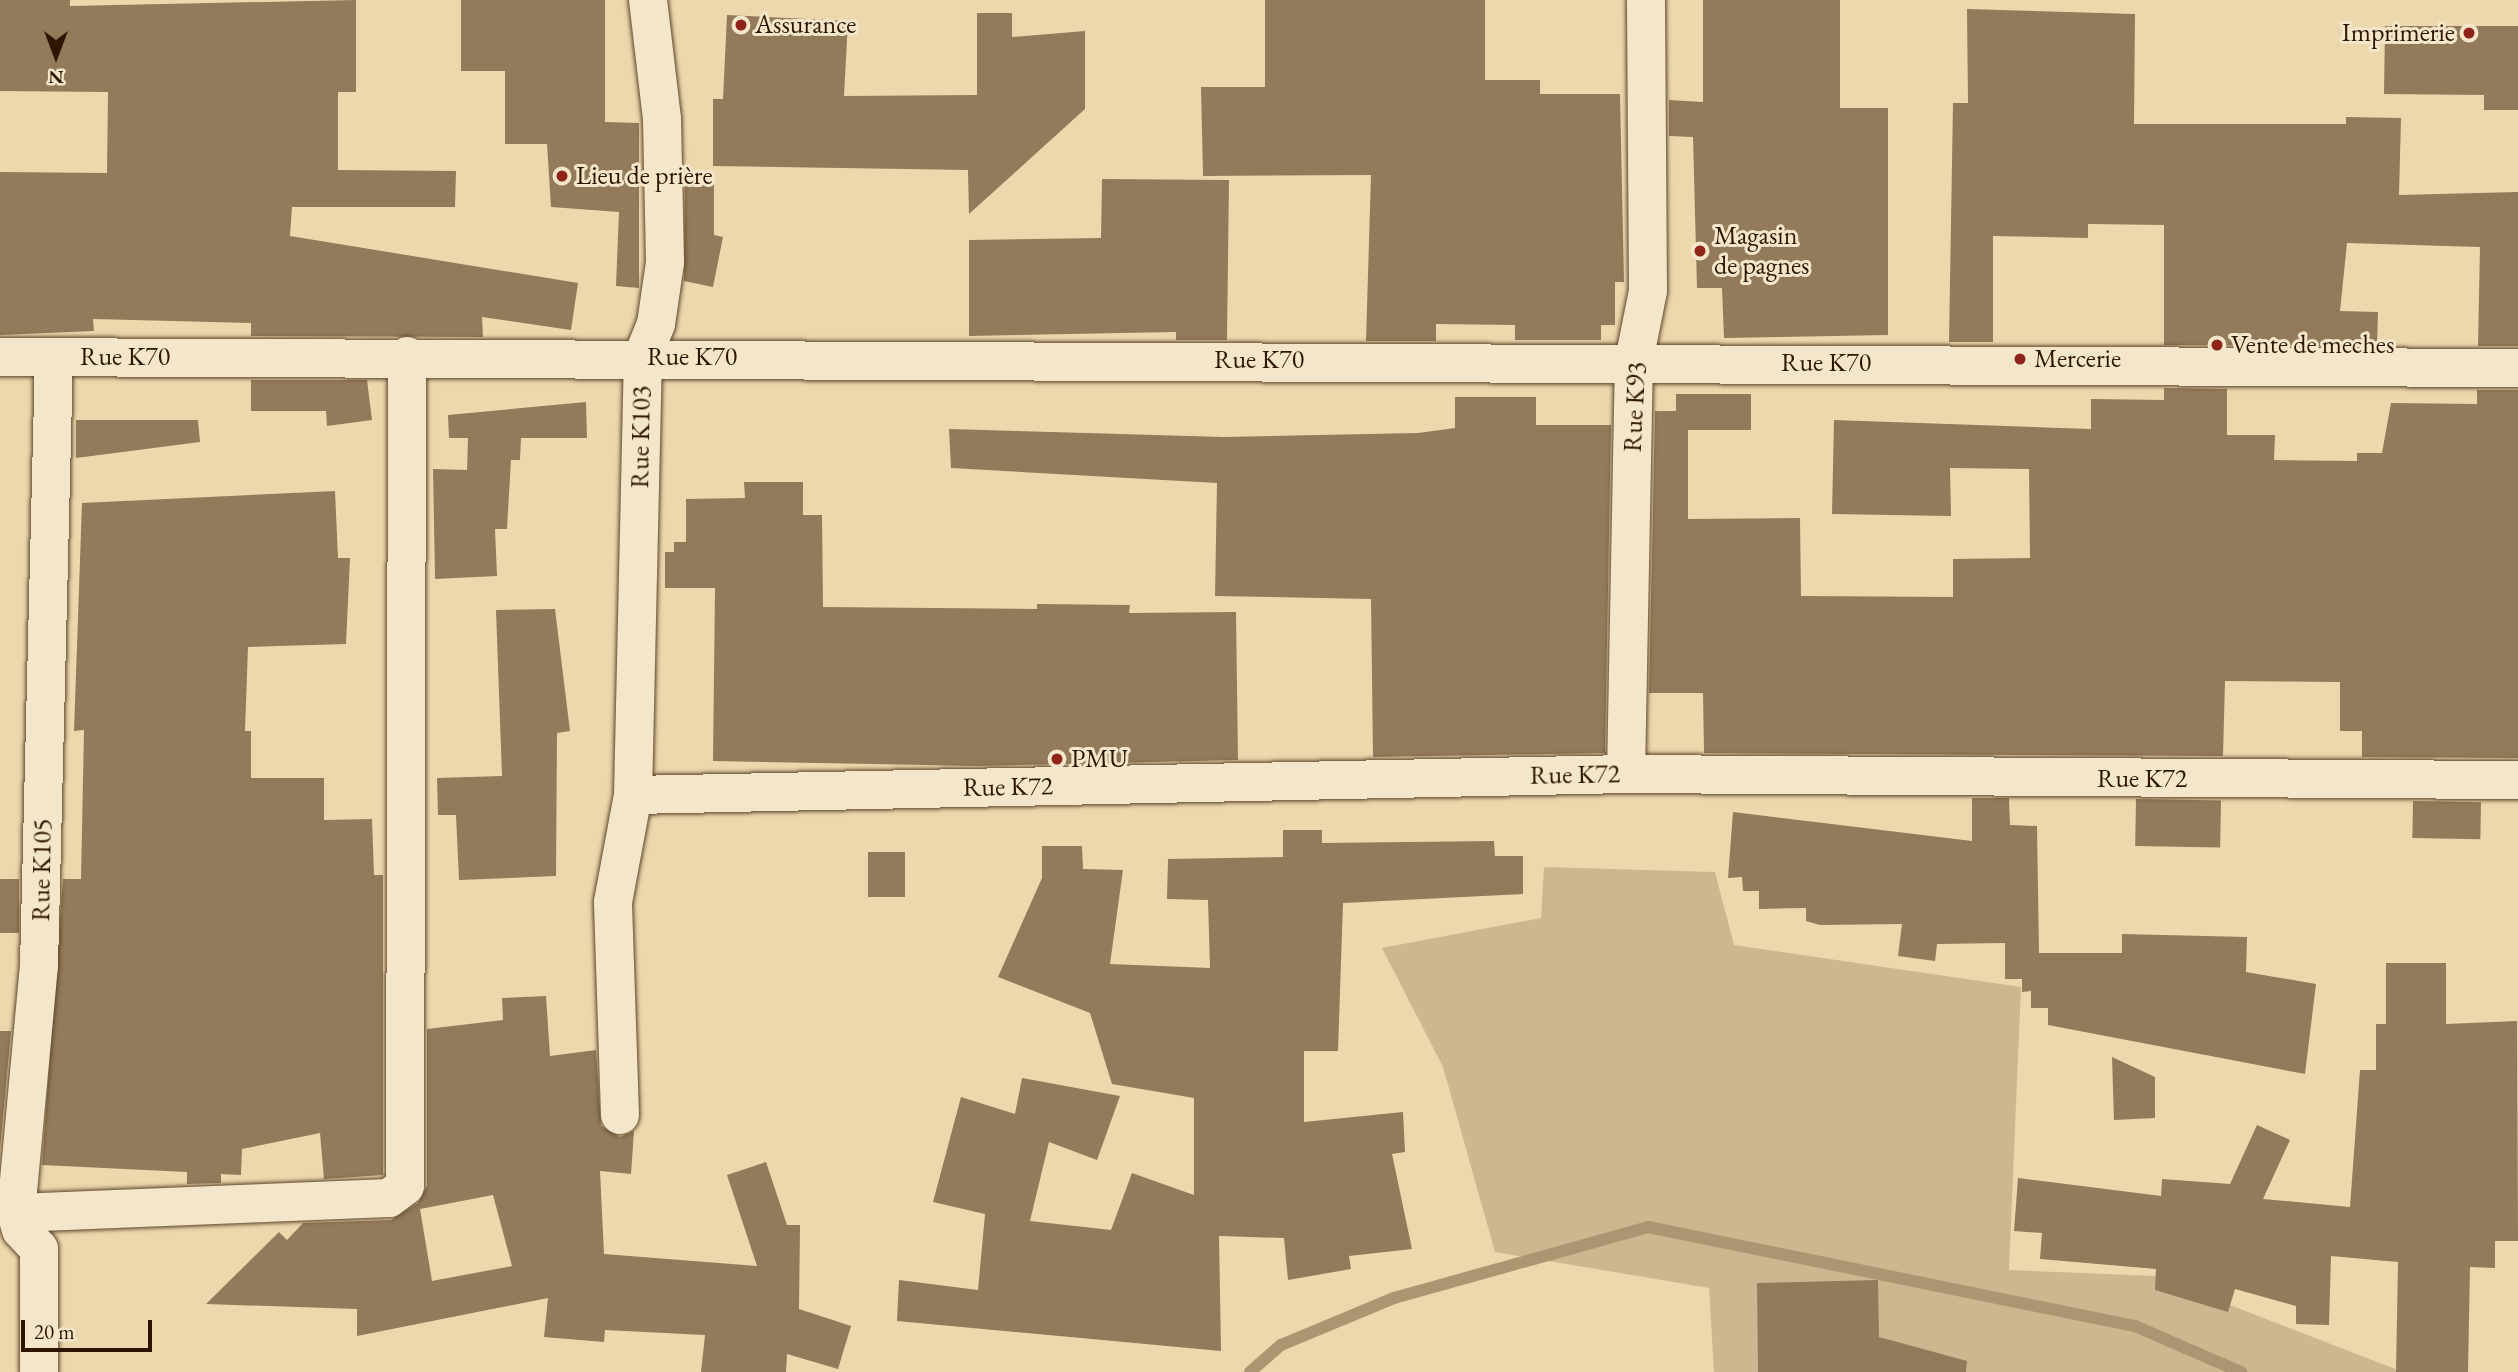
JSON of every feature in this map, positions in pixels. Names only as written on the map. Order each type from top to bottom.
[{"type":"street","name":"Rue K103","points":[[620,1115],[613,902],[633,795],[643,356],[656,324],[665,262],[663,119],[649,0]]},
{"type":"street","name":"Rue K93","points":[[1626,774],[1634,361],[1648,290],[1646,0]]},
{"type":"street","points":[[8,1230],[389,1198],[405,1186],[407,356]]},
{"type":"street","name":"Rue K70","points":[[0,357],[643,356],[2518,368]]},
{"type":"street","name":"Rue K105","points":[[8,1230],[39,966],[54,357]]},
{"type":"street","name":"Rue K72","points":[[633,795],[1626,774],[2518,780]]},
{"type":"street","points":[[8,1230],[39,1249],[39,1372]]},
{"type":"shaded area","points":[[1544,867],[1715,872],[1734,945],[2021,987],[2009,1270],[2155,1276],[2403,1372],[1714,1372],[1709,1288],[1495,1252],[1443,1067],[1382,948],[1541,918]]},
{"type":"building","points":[[0,0],[70,0],[70,6],[356,0],[356,92],[338,92],[338,170],[456,171],[455,207],[292,207],[290,236],[578,283],[571,330],[482,317],[483,337],[251,336],[251,323],[93,319],[94,331],[0,335],[0,172],[107,173],[108,92],[0,91]]},
{"type":"building","points":[[461,0],[605,0],[605,122],[639,123],[639,288],[616,286],[619,212],[551,207],[547,144],[505,144],[505,71],[461,71]]},
{"type":"building","points":[[1265,0],[1485,0],[1485,80],[1540,80],[1540,94],[1620,94],[1624,282],[1615,282],[1615,325],[1601,325],[1601,340],[1515,340],[1515,325],[1436,324],[1436,341],[1366,341],[1371,175],[1203,176],[1201,87],[1265,87]]},
{"type":"building","points":[[1703,0],[1840,0],[1840,108],[1888,108],[1888,335],[1724,338],[1722,288],[1697,288],[1693,137],[1669,136],[1669,100],[1703,102]]},
{"type":"building","points":[[1967,9],[2135,14],[2134,124],[2346,124],[2346,117],[2401,118],[2399,195],[2518,192],[2518,346],[2478,346],[2480,247],[2347,243],[2340,311],[2378,312],[2377,346],[2164,345],[2164,225],[2088,224],[2088,238],[1993,236],[1993,342],[1949,342],[1953,103],[1968,103]]},
{"type":"building","points":[[977,13],[1012,13],[1012,37],[1085,31],[1085,109],[969,214],[968,170],[713,166],[713,99],[723,99],[727,15],[848,21],[844,96],[977,95]]},
{"type":"building","points":[[2385,26],[2518,26],[2518,110],[2484,110],[2484,95],[2384,94]]},
{"type":"building","points":[[685,173],[714,173],[714,235],[723,237],[713,287],[684,281]]},
{"type":"building","points":[[1102,179],[1229,180],[1227,340],[1176,340],[1176,332],[969,336],[969,240],[1101,238]]},
{"type":"building","points":[[251,380],[367,380],[372,420],[327,426],[326,411],[251,411]]},
{"type":"building","points":[[2164,388],[2227,389],[2227,435],[2275,435],[2274,460],[2357,461],[2357,453],[2382,453],[2391,403],[2477,404],[2477,390],[2518,390],[2518,758],[2362,757],[2362,731],[2340,731],[2340,682],[2225,681],[2223,756],[1704,753],[1703,693],[1649,693],[1655,411],[1676,411],[1676,394],[1751,394],[1751,430],[1688,430],[1688,519],[1800,518],[1801,596],[1953,597],[1953,559],[2030,558],[2029,469],[1950,468],[1951,516],[1832,514],[1834,420],[2091,429],[2091,399],[2164,400]]},
{"type":"building","points":[[1455,397],[1536,397],[1536,425],[1611,425],[1605,753],[1373,757],[1371,599],[1215,596],[1217,483],[951,468],[949,429],[1224,437],[1418,433],[1455,428]]},
{"type":"building","points":[[586,402],[587,438],[521,438],[520,460],[511,460],[507,529],[495,529],[497,576],[435,579],[433,469],[467,470],[468,438],[449,438],[448,415]]},
{"type":"building","points":[[76,420],[198,420],[200,442],[76,458]]},
{"type":"building","points":[[744,482],[803,482],[803,515],[822,515],[823,607],[1037,609],[1037,604],[1130,605],[1129,613],[1236,612],[1238,760],[978,766],[713,761],[715,588],[665,588],[665,552],[674,552],[674,542],[686,542],[686,499],[745,498]]},
{"type":"building","points":[[335,491],[338,558],[350,558],[346,644],[248,647],[245,731],[251,731],[251,778],[324,778],[324,820],[372,819],[374,875],[383,875],[383,1175],[324,1179],[320,1133],[242,1149],[241,1175],[221,1174],[221,1183],[187,1184],[187,1172],[42,1165],[63,879],[81,879],[84,730],[74,731],[82,503]]},
{"type":"building","points":[[555,609],[570,731],[557,733],[556,876],[459,880],[456,815],[438,815],[437,778],[502,776],[496,610]]},
{"type":"building","points":[[1972,798],[2009,798],[2010,825],[2037,826],[2039,953],[2122,953],[2122,934],[2247,937],[2246,972],[2316,984],[2305,1074],[2048,1025],[2048,1008],[2031,1008],[2031,991],[2022,992],[2022,979],[2005,979],[2005,943],[1937,944],[1935,961],[1898,956],[1902,924],[1820,925],[1806,921],[1806,908],[1759,909],[1759,891],[1743,891],[1742,877],[1728,878],[1733,812],[1972,841]]},
{"type":"building","points":[[2136,799],[2221,800],[2220,847],[2135,846]]},
{"type":"building","points":[[2413,801],[2481,802],[2480,839],[2412,838]]},
{"type":"building","points":[[1283,830],[1322,830],[1322,843],[1494,841],[1495,856],[1523,856],[1523,894],[1343,903],[1338,1051],[1304,1051],[1304,1122],[1403,1112],[1405,1152],[1392,1154],[1412,1249],[1349,1256],[1351,1269],[1288,1280],[1284,1238],[1219,1236],[1221,1351],[897,1321],[899,1280],[978,1290],[985,1214],[933,1202],[961,1097],[1015,1114],[1022,1078],[1120,1096],[1097,1160],[1049,1142],[1030,1221],[1111,1230],[1132,1173],[1194,1195],[1194,1098],[1112,1084],[1090,1013],[998,977],[1042,878],[1042,846],[1082,846],[1083,869],[1123,870],[1110,964],[1210,968],[1208,900],[1167,899],[1168,859],[1283,857]]},
{"type":"building","points":[[868,852],[905,852],[905,897],[868,897]]},
{"type":"building","points":[[0,879],[19,879],[19,933],[0,933]]},
{"type":"building","points":[[2386,963],[2446,963],[2446,1024],[2517,1021],[2518,1241],[2495,1241],[2495,1268],[2470,1267],[2468,1372],[2396,1372],[2398,1262],[2331,1256],[2329,1325],[2296,1324],[2296,1306],[2235,1289],[2228,1312],[2155,1290],[2156,1269],[2040,1259],[2042,1233],[2014,1231],[2018,1178],[2161,1196],[2162,1179],[2230,1184],[2257,1125],[2290,1140],[2263,1199],[2350,1207],[2360,1070],[2376,1070],[2376,1024],[2386,1024]]},
{"type":"building","points":[[546,996],[550,1056],[596,1050],[601,1126],[620,1137],[634,1131],[631,1174],[600,1171],[604,1254],[757,1266],[727,1175],[766,1162],[787,1225],[800,1225],[799,1309],[851,1326],[838,1369],[787,1354],[786,1372],[701,1372],[705,1335],[605,1330],[604,1342],[544,1337],[548,1298],[357,1336],[357,1309],[206,1304],[279,1232],[287,1240],[303,1223],[391,1220],[418,1203],[427,1186],[427,1029],[503,1020],[502,998]],"holes":[[[493,1195],[512,1266],[432,1281],[420,1209]]]},
{"type":"building","points":[[0,1031],[11,1031],[0,1149]]},
{"type":"building","points":[[2112,1057],[2155,1077],[2155,1118],[2114,1120]]},
{"type":"building","points":[[1878,1280],[1879,1337],[1967,1361],[1966,1372],[1758,1372],[1757,1283]]},
{"type":"waterway","points":[[1250,1372],[1281,1345],[1394,1298],[1648,1227],[2135,1326],[2241,1372]]},
{"type":"place","name":"Assurance","points":[[741,25]]},
{"type":"place","name":"Imprimerie","points":[[2469,33]]},
{"type":"place","name":"Lieu de prière","points":[[562,176]]},
{"type":"place","name":"Magasin de pagnes","points":[[1700,251]]},
{"type":"place","name":"Vente de meches","points":[[2217,345]]},
{"type":"place","name":"Mercerie","points":[[2020,359]]},
{"type":"place","name":"PMU","points":[[1057,759]]}]
